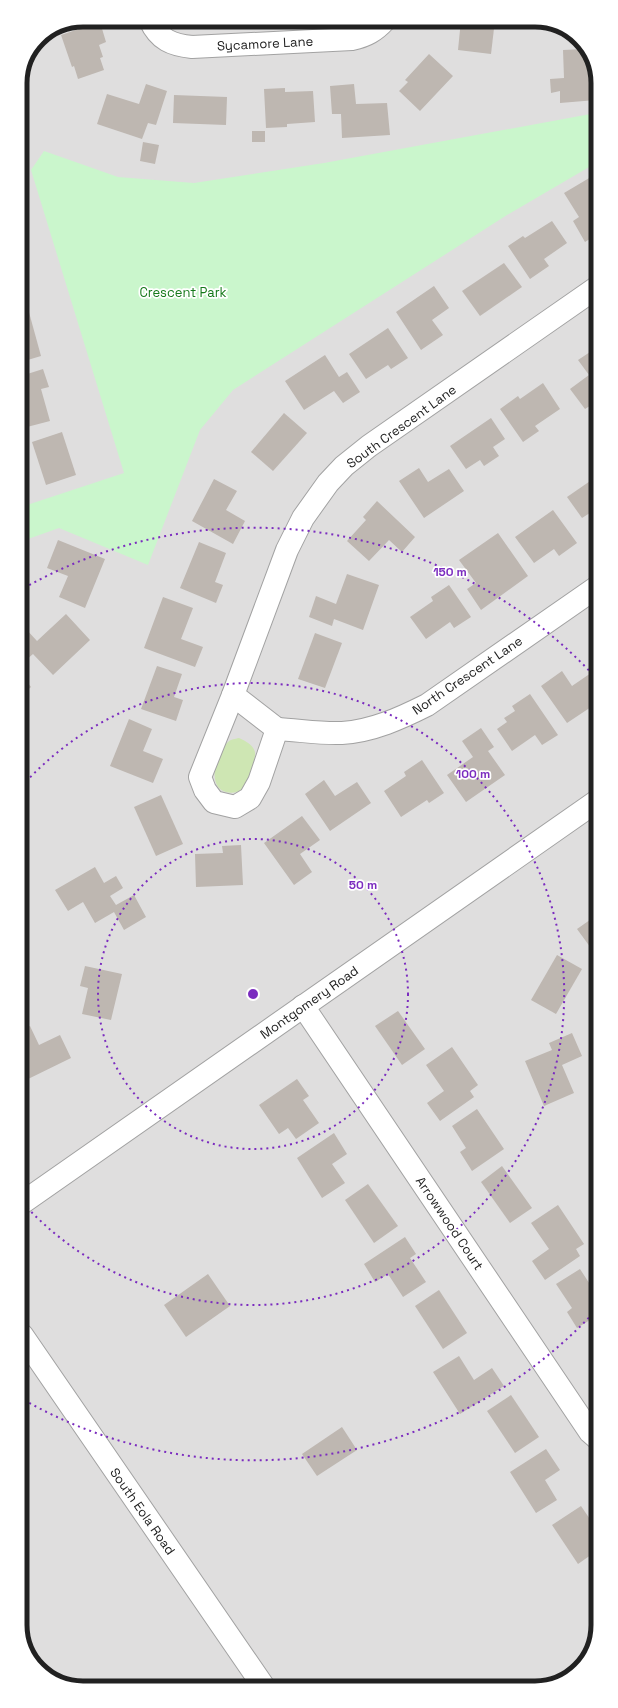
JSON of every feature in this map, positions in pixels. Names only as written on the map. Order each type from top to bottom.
[{"type":"street","name":"Sycamore Lane","points":[[154,27],[163,39],[176,45],[192,47],[352,39],[366,36],[378,27]]},
{"type":"street","name":"South Crescent Lane","points":[[277,729],[259,782],[250,798],[235,807],[214,802],[205,790],[200,777],[287,550],[303,518],[328,483],[344,466],[369,446],[591,291]]},
{"type":"street","name":"North Crescent Lane","points":[[277,729],[341,733],[375,727],[402,718],[428,705],[591,591]]},
{"type":"street","points":[[232,695],[277,729]]},
{"type":"street","name":"Montgomery Road","points":[[27,1199],[591,805]]},
{"type":"street","name":"Arrowwood Court","points":[[303,1006],[591,1433]]},
{"type":"street","name":"South Eola Road","points":[[27,1343],[260,1681]]},
{"type":"shaded area","points":[[538,27],[553,30],[569,39],[585,58],[589,69],[591,76],[591,1632],[588,1643],[579,1659],[560,1675],[549,1679],[542,1681],[80,1681],[62,1677],[46,1667],[33,1650],[29,1639],[27,1632],[27,80],[33,58],[39,49],[46,41],[55,35],[72,28]]},
{"type":"green space","name":"Crescent Park","points":[[591,114],[591,166],[507,215],[233,390],[200,430],[148,565],[59,528],[28,539],[27,505],[124,473],[31,170],[44,151],[118,177],[194,183],[324,163]]},
{"type":"green space","points":[[239,738],[253,747],[255,756],[250,776],[244,788],[240,791],[228,793],[220,789],[216,783],[215,768],[220,753],[228,742]]},
{"type":"building","points":[[85,27],[102,27],[106,42],[99,45],[103,57],[100,58],[104,70],[78,79],[74,66],[72,67],[61,35]]},
{"type":"building","points":[[460,27],[494,27],[491,54],[458,50]]},
{"type":"building","points":[[579,49],[585,58],[591,76],[591,100],[560,103],[560,91],[551,93],[550,79],[564,78],[563,50]]},
{"type":"building","points":[[429,54],[453,76],[420,111],[399,91],[408,82],[405,80]]},
{"type":"building","points":[[146,84],[167,91],[156,125],[148,123],[142,139],[97,124],[107,94],[139,104]]},
{"type":"building","points":[[354,84],[356,104],[387,103],[390,135],[342,138],[341,114],[332,114],[330,86]]},
{"type":"building","points":[[285,88],[285,92],[313,91],[315,122],[287,124],[287,127],[266,128],[264,89]]},
{"type":"building","points":[[174,95],[227,97],[226,125],[173,123]]},
{"type":"building","points":[[252,131],[265,131],[265,142],[252,142]]},
{"type":"building","points":[[143,142],[159,145],[155,164],[140,161]]},
{"type":"building","points":[[591,177],[591,238],[585,242],[573,221],[579,217],[564,193]]},
{"type":"building","points":[[552,221],[567,243],[544,259],[549,266],[530,279],[508,246],[523,236],[525,238]]},
{"type":"building","points":[[504,263],[522,287],[480,316],[462,291]]},
{"type":"building","points":[[434,286],[449,308],[432,320],[443,335],[421,350],[396,312]]},
{"type":"building","points":[[27,305],[41,356],[27,360]]},
{"type":"building","points":[[388,328],[408,358],[391,369],[388,365],[366,379],[349,354]]},
{"type":"building","points":[[591,351],[591,405],[585,409],[570,389],[589,375],[578,360]]},
{"type":"building","points":[[325,355],[339,377],[347,372],[360,392],[343,403],[334,391],[304,410],[285,381]]},
{"type":"building","points":[[43,369],[49,387],[41,389],[50,421],[27,427],[27,374]]},
{"type":"building","points":[[543,383],[560,409],[535,426],[539,431],[523,442],[500,409],[518,396],[520,399]]},
{"type":"building","points":[[284,413],[307,433],[273,471],[251,452]]},
{"type":"building","points":[[491,418],[505,439],[493,447],[499,456],[484,466],[480,460],[466,469],[450,446]]},
{"type":"building","points":[[62,432],[76,475],[46,485],[32,442]]},
{"type":"building","points":[[419,468],[428,482],[449,469],[464,491],[424,518],[399,481]]},
{"type":"building","points":[[214,479],[237,491],[226,510],[245,521],[233,544],[192,521]]},
{"type":"building","points":[[591,480],[591,512],[582,518],[567,497]]},
{"type":"building","points":[[377,501],[415,537],[402,552],[389,540],[369,561],[347,541],[366,520],[363,517]]},
{"type":"building","points":[[553,510],[577,543],[559,556],[554,549],[534,563],[515,537]]},
{"type":"building","points":[[498,533],[528,576],[481,610],[467,589],[476,583],[459,560]]},
{"type":"building","points":[[58,540],[105,559],[85,608],[59,597],[68,576],[47,568]]},
{"type":"building","points":[[199,542],[226,553],[215,582],[223,585],[216,603],[180,588]]},
{"type":"building","points":[[347,574],[379,585],[363,630],[334,619],[332,626],[309,617],[316,596],[336,604]]},
{"type":"building","points":[[449,585],[471,617],[454,628],[450,622],[426,639],[410,617],[433,601],[431,597]]},
{"type":"building","points":[[163,597],[193,608],[181,639],[203,647],[195,667],[144,648]]},
{"type":"building","points":[[66,614],[90,640],[53,675],[33,654],[27,659],[27,630],[37,641]]},
{"type":"building","points":[[315,633],[342,643],[325,688],[298,679]]},
{"type":"building","points":[[157,666],[182,674],[174,697],[183,700],[176,721],[141,709]]},
{"type":"building","points":[[562,671],[572,686],[591,673],[591,707],[567,723],[541,686]]},
{"type":"building","points":[[27,682],[31,687],[27,691]]},
{"type":"building","points":[[530,694],[558,735],[542,745],[535,735],[512,751],[497,729],[507,722],[504,718],[515,711],[512,706]]},
{"type":"building","points":[[129,719],[152,729],[143,751],[163,759],[153,783],[110,766]]},
{"type":"building","points":[[481,728],[494,747],[488,751],[505,775],[466,802],[447,775],[473,757],[462,741]]},
{"type":"building","points":[[422,760],[444,793],[429,803],[427,800],[401,817],[384,791],[406,776],[404,772]]},
{"type":"building","points":[[324,780],[335,796],[357,782],[371,803],[330,831],[305,794]]},
{"type":"building","points":[[161,795],[183,844],[156,856],[134,807]]},
{"type":"building","points":[[302,816],[320,840],[300,854],[312,872],[294,885],[264,843]]},
{"type":"building","points":[[241,845],[243,885],[196,887],[195,854],[223,853],[222,846]]},
{"type":"building","points":[[95,867],[104,883],[116,876],[123,888],[110,896],[116,905],[134,895],[146,917],[124,930],[114,912],[95,923],[83,902],[68,911],[55,890]]},
{"type":"building","points":[[591,919],[591,948],[577,929]]},
{"type":"building","points":[[557,955],[582,969],[556,1014],[531,1000]]},
{"type":"building","points":[[85,966],[122,974],[111,1020],[82,1014],[88,988],[80,986]]},
{"type":"building","points":[[398,1011],[425,1049],[402,1065],[375,1026]]},
{"type":"building","points":[[30,1026],[39,1045],[60,1035],[71,1058],[27,1080],[27,1027]]},
{"type":"building","points":[[572,1033],[582,1056],[562,1065],[574,1093],[544,1106],[525,1061],[552,1050],[549,1043]]},
{"type":"building","points":[[452,1047],[478,1085],[470,1091],[474,1097],[440,1121],[427,1103],[444,1091],[426,1065]]},
{"type":"building","points":[[297,1079],[309,1096],[303,1100],[319,1123],[296,1139],[288,1128],[279,1134],[259,1105]]},
{"type":"building","points":[[477,1109],[504,1149],[472,1171],[460,1152],[466,1148],[452,1126]]},
{"type":"building","points":[[334,1133],[347,1154],[332,1164],[345,1183],[322,1198],[297,1158]]},
{"type":"building","points":[[502,1166],[532,1208],[510,1223],[481,1182]]},
{"type":"building","points":[[368,1184],[398,1226],[374,1243],[345,1200]]},
{"type":"building","points":[[558,1205],[584,1244],[576,1249],[580,1256],[545,1280],[532,1261],[549,1249],[531,1223]]},
{"type":"building","points":[[405,1237],[416,1254],[410,1258],[426,1282],[403,1297],[388,1274],[375,1282],[364,1264]]},
{"type":"building","points":[[580,1269],[591,1286],[591,1319],[577,1328],[567,1312],[572,1308],[556,1284]]},
{"type":"building","points":[[208,1274],[230,1306],[186,1337],[164,1305]]},
{"type":"building","points":[[439,1290],[467,1333],[443,1349],[415,1306]]},
{"type":"building","points":[[459,1356],[474,1380],[492,1368],[504,1386],[460,1414],[433,1372]]},
{"type":"building","points":[[511,1395],[539,1437],[515,1453],[487,1411]]},
{"type":"building","points":[[342,1427],[357,1450],[317,1476],[302,1454]]},
{"type":"building","points":[[546,1449],[560,1470],[545,1480],[557,1500],[536,1513],[510,1472]]},
{"type":"building","points":[[581,1506],[591,1521],[591,1555],[578,1564],[552,1525]]}]
